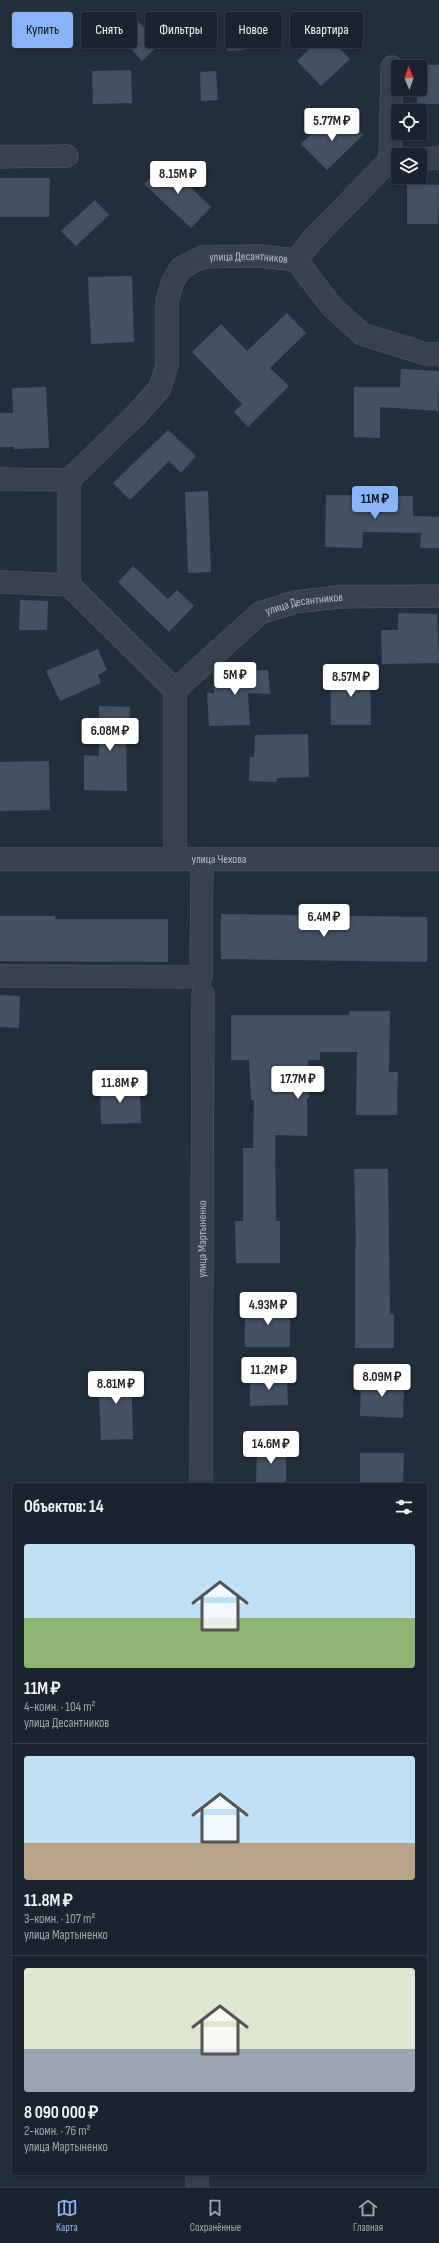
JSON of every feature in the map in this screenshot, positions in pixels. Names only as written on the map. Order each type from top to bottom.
[{"type":"street","points":[[393,96],[394,148]]},
{"type":"street","points":[[0,157],[67,156]]},
{"type":"street","points":[[427,159],[439,158]]},
{"type":"street","points":[[296,260],[314,238],[391,163]]},
{"type":"street","name":"улица Десантников","points":[[69,480],[135,416],[160,388],[167,365],[167,301],[172,283],[181,268],[202,257],[260,256],[296,260],[332,308],[362,334],[426,354],[439,354]]},
{"type":"street","points":[[0,479],[69,480],[69,585]]},
{"type":"street","points":[[0,582],[69,585],[175,690],[175,859]]},
{"type":"street","name":"улица Десантников","points":[[175,690],[260,614],[295,602],[338,597],[439,596]]},
{"type":"street","name":"улица Чехова","points":[[0,858],[439,859]]},
{"type":"street","points":[[0,976],[201,977],[202,859]]},
{"type":"street","name":"улица Мартыненко","points":[[201,1483],[203,994]]},
{"type":"street","points":[[197,2175],[197,2187]]},
{"type":"building","points":[[137,20],[145,28],[145,48],[156,48],[142,61],[130,48],[137,48]]},
{"type":"building","points":[[227,48],[245,48],[245,50],[227,51]]},
{"type":"building","points":[[310,48],[339,48],[350,59],[321,86],[297,61]]},
{"type":"building","points":[[427,65],[439,65],[439,104],[417,104],[417,96],[427,96]]},
{"type":"building","points":[[131,70],[132,103],[93,104],[92,71]]},
{"type":"building","points":[[216,71],[218,100],[201,101],[200,72]]},
{"type":"building","points":[[346,118],[363,135],[327,170],[301,144],[325,121],[334,129]]},
{"type":"building","points":[[165,163],[211,207],[191,228],[144,184]]},
{"type":"building","points":[[0,178],[50,178],[49,217],[0,217]]},
{"type":"building","points":[[407,184],[439,185],[438,224],[407,224]]},
{"type":"building","points":[[95,200],[109,215],[76,246],[61,231]]},
{"type":"building","points":[[132,276],[134,342],[91,344],[88,277]]},
{"type":"building","points":[[287,313],[306,333],[270,368],[289,386],[248,427],[234,412],[242,404],[192,352],[221,324],[247,351]]},
{"type":"building","points":[[401,369],[439,371],[438,411],[380,407],[380,438],[354,437],[354,387],[400,387]]},
{"type":"building","points":[[46,387],[49,448],[14,449],[14,447],[0,447],[0,413],[13,413],[12,388]]},
{"type":"building","points":[[168,430],[196,456],[181,473],[169,461],[130,500],[113,483]]},
{"type":"building","points":[[208,491],[211,572],[188,573],[185,492]]},
{"type":"building","points":[[326,495],[413,496],[413,516],[439,517],[439,548],[420,548],[421,533],[363,532],[362,548],[325,547]]},
{"type":"building","points":[[133,566],[168,599],[177,590],[194,606],[169,632],[118,582]]},
{"type":"building","points":[[20,600],[48,601],[47,630],[19,630]]},
{"type":"building","points":[[398,613],[437,614],[439,663],[382,664],[381,630],[398,630]]},
{"type":"building","points":[[98,649],[107,670],[98,675],[101,683],[60,701],[46,671]]},
{"type":"building","points":[[268,670],[270,694],[248,693],[250,725],[209,726],[207,693],[214,693],[213,673],[215,671]]},
{"type":"building","points":[[370,671],[371,725],[331,725],[330,672]]},
{"type":"building","points":[[99,706],[130,707],[129,742],[126,742],[127,791],[84,790],[84,755],[99,756]]},
{"type":"building","points":[[308,734],[309,777],[277,778],[276,782],[249,781],[250,757],[254,757],[255,735]]},
{"type":"building","points":[[49,761],[50,810],[0,811],[0,762]]},
{"type":"building","points":[[221,914],[427,917],[427,962],[221,959]]},
{"type":"building","points":[[0,916],[55,916],[55,919],[168,919],[168,962],[0,961]]},
{"type":"building","points":[[0,995],[20,996],[19,1028],[0,1027]]},
{"type":"building","points":[[350,1011],[390,1011],[389,1072],[398,1072],[397,1115],[356,1115],[357,1052],[320,1052],[320,1060],[308,1060],[309,1098],[307,1098],[307,1136],[275,1135],[276,1221],[280,1221],[280,1263],[236,1263],[235,1221],[243,1221],[243,1148],[253,1148],[254,1100],[251,1100],[249,1060],[231,1060],[231,1015],[349,1015]]},
{"type":"building","points":[[140,1085],[141,1123],[101,1124],[100,1086]]},
{"type":"building","points":[[354,1169],[388,1169],[390,1314],[394,1314],[394,1348],[355,1348],[356,1247]]},
{"type":"building","points":[[245,1305],[290,1305],[290,1347],[245,1347]]},
{"type":"building","points":[[131,1370],[133,1439],[101,1440],[98,1371]]},
{"type":"building","points":[[250,1376],[287,1377],[288,1405],[250,1406]]},
{"type":"building","points":[[361,1379],[404,1380],[403,1418],[360,1416]]},
{"type":"building","points":[[257,1445],[286,1445],[286,1483],[256,1483]]},
{"type":"building","points":[[360,1453],[404,1453],[403,1483],[360,1483]]}]
